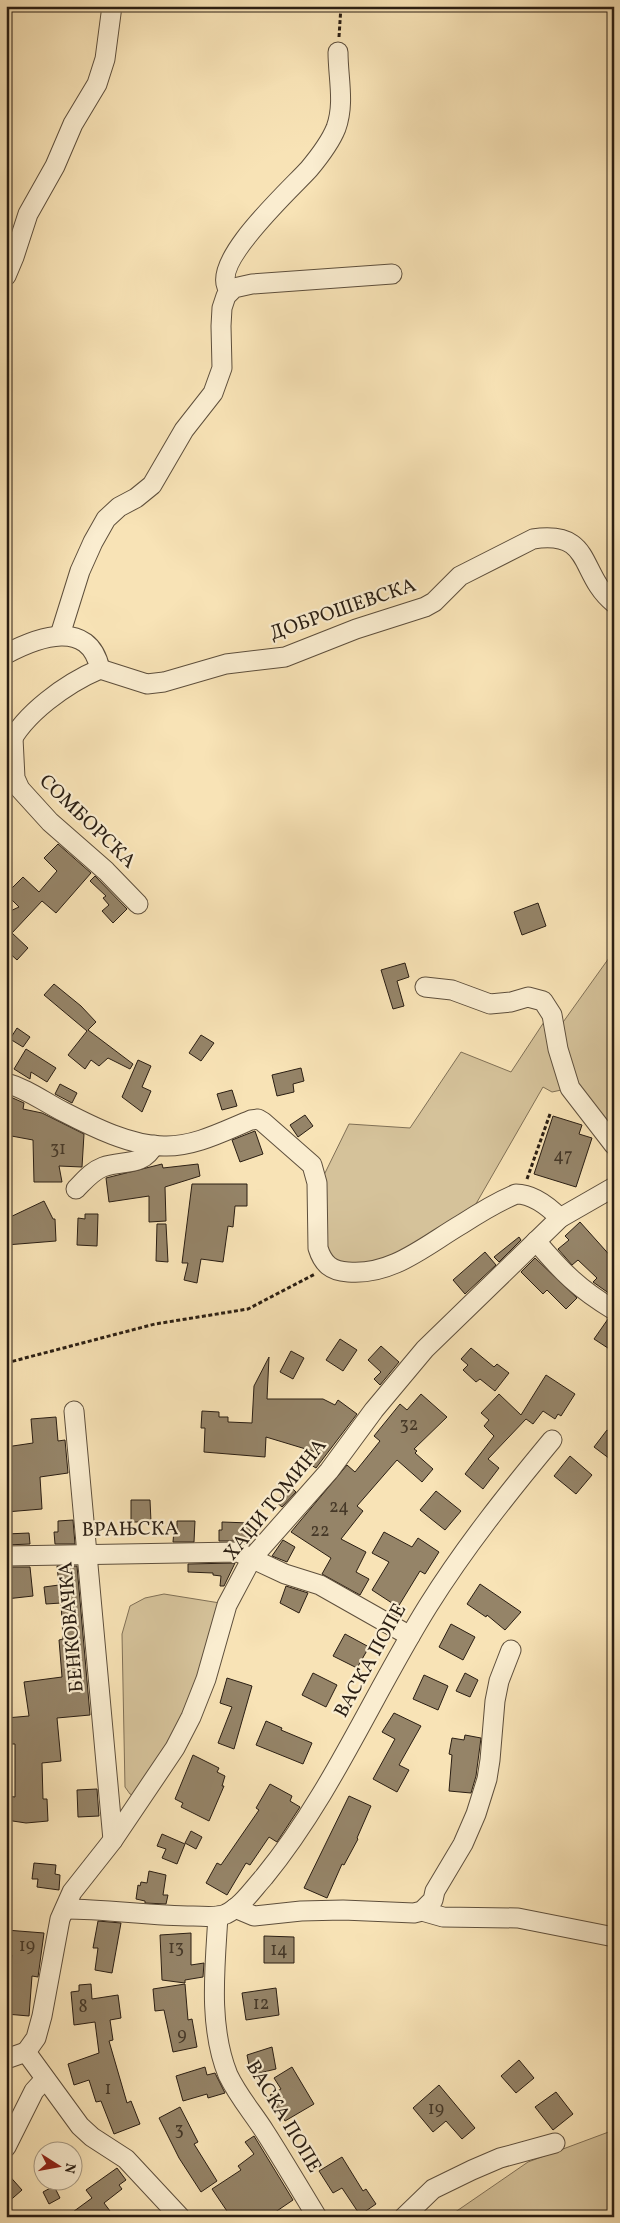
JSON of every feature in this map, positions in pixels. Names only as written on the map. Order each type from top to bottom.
[{"type":"street","points":[[6,276],[28,214],[46,183],[73,124],[101,75],[112,6]]},
{"type":"street","points":[[230,291],[225,284],[225,277],[241,244],[264,214],[310,168],[330,140],[336,128],[341,96],[338,79],[338,52]]},
{"type":"street","points":[[60,635],[80,570],[103,524],[113,512],[136,498],[152,485],[184,430],[213,393],[222,368],[222,308],[230,291],[238,286],[252,284],[392,274]]},
{"type":"street","name":"ДОБРОШЕВСКА","points":[[100,669],[152,684],[226,664],[268,660],[298,653],[356,628],[426,607],[434,602],[460,576],[533,539],[539,538],[554,537],[571,541],[577,547],[594,578],[614,603]]},
{"type":"street","points":[[6,654],[28,644],[60,635],[85,642],[97,658],[100,669],[66,687],[40,708],[19,728],[10,744]]},
{"type":"street","name":"СОМБОРСКА","points":[[10,744],[15,778],[20,789],[50,822],[106,871],[138,904]]},
{"type":"street","points":[[425,987],[452,990],[490,1004],[511,1002],[528,997],[543,1001],[552,1015],[558,1049],[570,1088],[614,1145]]},
{"type":"street","points":[[6,1083],[29,1090],[48,1104],[119,1136],[154,1145],[180,1145],[258,1119],[305,1157],[312,1165],[317,1183],[318,1248],[321,1259],[328,1267],[335,1270],[356,1273],[391,1266],[412,1256],[516,1194],[522,1194],[550,1207],[560,1218]]},
{"type":"street","points":[[76,1189],[102,1167],[139,1160],[149,1154],[154,1145]]},
{"type":"street","name":"ХАЏИ ТОМИНА","points":[[26,2052],[36,2038],[42,2016],[60,1919],[72,1892],[113,1840],[154,1781],[192,1717],[206,1679],[227,1605],[252,1558],[329,1471],[374,1410],[424,1349],[560,1218],[614,1187]]},
{"type":"street","points":[[536,1241],[559,1268],[586,1293],[614,1310]]},
{"type":"street","name":"БЕНКОВАЧКА","points":[[74,1411],[113,1840]]},
{"type":"street","name":"ВАСКА ПОПЕ","points":[[65,1909],[92,1909],[170,1916],[218,1916],[236,1908],[272,1867],[332,1779],[428,1606],[496,1508],[552,1440]]},
{"type":"street","name":"ВРАЊСКА","points":[[6,1556],[88,1553],[238,1552],[285,1574],[320,1585],[410,1636]]},
{"type":"street","points":[[236,1908],[254,1916],[318,1910],[414,1914],[422,1911],[433,1900],[450,1862],[470,1829],[479,1806],[490,1760],[495,1701],[499,1681],[511,1650]]},
{"type":"street","points":[[422,1911],[444,1916],[518,1918],[614,1937]]},
{"type":"street","name":"ВАСКА ПОПЕ","points":[[218,1916],[214,1977],[218,2036],[228,2073],[238,2094],[265,2132],[317,2217]]},
{"type":"street","points":[[6,2059],[26,2052],[86,2132],[126,2159],[180,2217]]},
{"type":"street","points":[[6,2147],[34,2092],[45,2079]]},
{"type":"street","points":[[404,2217],[433,2189],[500,2158],[555,2143]]},
{"type":"path","points":[[338,52],[341,6]]},
{"type":"path","points":[[522,1194],[550,1114]]},
{"type":"path","points":[[6,1363],[155,1324],[248,1309],[328,1267]]},
{"type":"shaded area","points":[[614,951],[614,1160],[609,1159],[607,1144],[566,1089],[552,1092],[543,1087],[473,1209],[402,1255],[369,1263],[342,1265],[326,1251],[324,1175],[349,1124],[410,1128],[461,1052],[511,1072],[544,1022],[561,1025]]},
{"type":"shaded area","points":[[164,1594],[220,1603],[200,1677],[184,1713],[136,1797],[130,1794],[125,1787],[122,1634],[130,1606],[145,1598]]},
{"type":"shaded area","points":[[614,2130],[614,2217],[448,2217],[528,2162]]},
{"type":"building","points":[[58,844],[91,873],[56,913],[42,901],[12,933],[28,948],[17,960],[6,950],[6,913],[19,907],[6,894],[23,877],[39,892],[57,871],[44,858]]},
{"type":"building","points":[[95,876],[127,909],[113,923],[102,911],[109,905],[103,898],[106,896],[90,881]]},
{"type":"building","points":[[538,903],[546,926],[522,935],[514,912]]},
{"type":"building","points":[[405,963],[409,977],[397,981],[404,1006],[393,1009],[381,970]]},
{"type":"building","points":[[54,984],[81,1006],[96,1022],[88,1030],[133,1064],[130,1069],[108,1058],[99,1066],[91,1060],[85,1069],[68,1055],[87,1031],[44,995]]},
{"type":"building","points":[[17,1028],[30,1037],[23,1047],[10,1039]]},
{"type":"building","points":[[201,1035],[214,1043],[201,1061],[189,1053]]},
{"type":"building","points":[[26,1049],[56,1068],[47,1082],[31,1072],[30,1079],[14,1069]]},
{"type":"building","points":[[138,1060],[151,1066],[142,1087],[151,1091],[142,1112],[122,1097]]},
{"type":"building","points":[[301,1068],[304,1081],[293,1084],[294,1092],[277,1096],[272,1075]]},
{"type":"building","points":[[60,1084],[77,1093],[72,1103],[55,1094]]},
{"type":"building","points":[[232,1090],[237,1106],[222,1110],[217,1094]]},
{"type":"building","points":[[6,1095],[24,1103],[23,1109],[42,1113],[84,1134],[82,1167],[59,1166],[62,1182],[34,1182],[33,1140],[6,1135]]},
{"type":"building","points":[[305,1115],[313,1126],[298,1137],[290,1125]]},
{"type":"building","points":[[553,1116],[582,1125],[579,1134],[592,1138],[576,1187],[534,1174]]},
{"type":"building","points":[[255,1131],[263,1154],[240,1162],[232,1140]]},
{"type":"building","points":[[162,1164],[163,1168],[198,1164],[200,1176],[165,1187],[166,1221],[149,1222],[149,1196],[109,1202],[106,1178]]},
{"type":"building","points":[[192,1184],[247,1184],[247,1206],[235,1206],[233,1227],[228,1226],[223,1262],[201,1259],[197,1283],[184,1280],[188,1263],[182,1263]]},
{"type":"building","points":[[44,1201],[53,1219],[55,1219],[56,1241],[6,1245],[6,1219]]},
{"type":"building","points":[[85,1214],[98,1214],[97,1246],[77,1245],[78,1218],[85,1219]]},
{"type":"building","points":[[580,1222],[614,1260],[614,1290],[610,1294],[593,1282],[597,1278],[578,1260],[572,1265],[558,1249],[569,1240],[565,1236]]},
{"type":"building","points":[[157,1224],[166,1224],[168,1262],[156,1261]]},
{"type":"building","points":[[519,1237],[521,1240],[499,1262],[494,1257]]},
{"type":"building","points":[[485,1252],[496,1265],[465,1294],[453,1280]]},
{"type":"building","points":[[535,1258],[577,1298],[566,1309],[547,1290],[543,1294],[521,1272]]},
{"type":"building","points":[[608,1319],[614,1321],[614,1352],[594,1339]]},
{"type":"building","points":[[340,1339],[357,1350],[343,1371],[326,1360]]},
{"type":"building","points":[[381,1346],[399,1362],[380,1385],[374,1379],[381,1372],[368,1360]]},
{"type":"building","points":[[471,1348],[494,1367],[497,1364],[509,1373],[495,1391],[480,1379],[476,1382],[463,1370],[468,1365],[461,1359]]},
{"type":"building","points":[[291,1351],[304,1358],[293,1379],[280,1372]]},
{"type":"building","points":[[269,1357],[267,1399],[323,1399],[335,1405],[338,1400],[357,1414],[316,1468],[311,1465],[319,1453],[266,1437],[265,1457],[204,1452],[205,1428],[201,1428],[202,1411],[219,1412],[219,1417],[228,1417],[228,1422],[252,1423],[254,1386]]},
{"type":"building","points":[[546,1375],[575,1394],[561,1416],[558,1414],[555,1419],[543,1411],[533,1424],[526,1419],[488,1459],[499,1468],[483,1489],[465,1474],[494,1436],[484,1426],[489,1420],[481,1413],[499,1394],[521,1415]]},
{"type":"building","points":[[421,1394],[447,1417],[414,1449],[417,1451],[415,1453],[433,1469],[422,1482],[397,1460],[357,1506],[363,1511],[341,1539],[366,1552],[356,1572],[369,1579],[360,1595],[322,1574],[331,1558],[291,1532],[347,1465],[355,1472],[380,1441],[374,1436],[400,1404],[407,1410]]},
{"type":"building","points":[[56,1417],[58,1441],[65,1440],[68,1473],[40,1477],[42,1509],[6,1512],[6,1447],[33,1443],[31,1419]]},
{"type":"building","points":[[607,1430],[614,1435],[614,1462],[594,1447]]},
{"type":"building","points":[[570,1456],[592,1475],[576,1494],[554,1476]]},
{"type":"building","points":[[291,1487],[296,1492],[282,1507],[276,1502]]},
{"type":"building","points":[[436,1491],[461,1511],[445,1530],[420,1510]]},
{"type":"building","points":[[131,1500],[150,1500],[151,1522],[131,1522]]},
{"type":"building","points":[[73,1520],[75,1544],[55,1544],[54,1532],[58,1532],[58,1521]]},
{"type":"building","points":[[177,1521],[195,1521],[194,1542],[173,1542],[174,1530],[177,1530]]},
{"type":"building","points":[[222,1522],[250,1523],[249,1545],[238,1541],[219,1541],[219,1530],[222,1530]]},
{"type":"building","points":[[384,1532],[412,1547],[418,1538],[439,1552],[425,1574],[420,1571],[398,1607],[372,1590],[389,1562],[372,1553]]},
{"type":"building","points":[[29,1533],[30,1544],[6,1545],[6,1534]]},
{"type":"building","points":[[283,1540],[295,1547],[287,1562],[272,1556]]},
{"type":"building","points":[[235,1563],[224,1586],[220,1586],[221,1576],[213,1575],[213,1573],[188,1572],[188,1564]]},
{"type":"building","points":[[57,1566],[77,1566],[90,1715],[57,1718],[61,1761],[42,1763],[43,1799],[47,1799],[48,1821],[26,1823],[6,1820],[6,1796],[15,1797],[15,1744],[6,1744],[6,1718],[29,1716],[24,1682],[62,1677],[59,1640],[63,1639],[61,1603],[46,1604],[44,1587],[59,1585]]},
{"type":"building","points":[[6,1567],[30,1567],[33,1596],[6,1599]]},
{"type":"building","points":[[480,1584],[521,1612],[505,1630],[487,1615],[486,1617],[467,1604]]},
{"type":"building","points":[[286,1586],[308,1593],[299,1613],[280,1603]]},
{"type":"building","points":[[451,1624],[475,1637],[463,1660],[439,1647]]},
{"type":"building","points":[[345,1634],[369,1647],[357,1668],[333,1656]]},
{"type":"building","points":[[313,1673],[337,1685],[326,1707],[302,1695]]},
{"type":"building","points":[[465,1673],[478,1680],[470,1697],[456,1691]]},
{"type":"building","points":[[424,1675],[448,1686],[438,1710],[413,1699]]},
{"type":"building","points":[[227,1678],[252,1686],[234,1749],[218,1743],[232,1707],[220,1703]]},
{"type":"building","points":[[394,1713],[421,1726],[399,1765],[409,1770],[397,1792],[373,1779],[395,1739],[382,1732]]},
{"type":"building","points":[[266,1721],[282,1728],[281,1730],[312,1743],[303,1764],[256,1745]]},
{"type":"building","points":[[465,1735],[481,1738],[476,1776],[471,1793],[449,1791],[452,1755],[449,1754],[452,1738],[464,1740]]},
{"type":"building","points":[[193,1755],[219,1768],[217,1772],[225,1776],[222,1786],[224,1786],[209,1821],[181,1807],[183,1803],[175,1799]]},
{"type":"building","points":[[270,1784],[292,1796],[290,1801],[300,1807],[277,1842],[269,1837],[250,1865],[246,1863],[227,1895],[206,1883],[217,1863],[221,1865],[259,1810],[256,1808]]},
{"type":"building","points":[[97,1789],[99,1816],[78,1817],[77,1790]]},
{"type":"building","points":[[349,1796],[371,1806],[358,1839],[344,1865],[342,1864],[327,1898],[304,1888]]},
{"type":"building","points":[[191,1831],[202,1837],[196,1849],[185,1843]]},
{"type":"building","points":[[162,1834],[185,1844],[177,1864],[162,1858],[166,1849],[157,1846]]},
{"type":"building","points":[[34,1863],[56,1865],[55,1874],[60,1875],[59,1890],[37,1887],[38,1879],[32,1879]]},
{"type":"building","points":[[149,1871],[166,1875],[163,1895],[168,1895],[166,1904],[145,1903],[145,1901],[136,1899],[138,1885],[140,1886],[141,1882],[147,1883]]},
{"type":"building","points":[[98,1921],[121,1923],[112,1973],[95,1970],[98,1948],[93,1948]]},
{"type":"building","points":[[6,1930],[44,1933],[38,1977],[32,1976],[29,2016],[6,2014],[6,1988],[8,1988],[12,1955],[6,1954]]},
{"type":"building","points":[[191,1933],[191,1965],[204,1963],[203,1977],[185,1980],[185,1983],[162,1980],[160,1935]]},
{"type":"building","points":[[264,1936],[294,1937],[294,1963],[264,1963]]},
{"type":"building","points":[[91,1984],[92,1999],[118,1995],[121,2018],[110,2020],[113,2040],[109,2041],[127,2103],[131,2101],[140,2124],[114,2134],[101,2101],[96,2102],[89,2080],[74,2085],[68,2064],[99,2053],[95,2022],[74,2025],[71,1992],[79,1991],[79,1985]]},
{"type":"building","points":[[185,1984],[188,2020],[192,2019],[197,2047],[173,2052],[164,2010],[155,2011],[153,1989]]},
{"type":"building","points":[[276,1988],[279,2015],[246,2020],[242,1993]]},
{"type":"building","points":[[272,2047],[276,2069],[251,2075],[247,2055]]},
{"type":"building","points":[[519,2060],[534,2078],[516,2093],[501,2076]]},
{"type":"building","points":[[205,2067],[207,2075],[215,2073],[225,2093],[208,2098],[207,2094],[183,2101],[176,2076]]},
{"type":"building","points":[[292,2067],[314,2104],[285,2121],[270,2095],[281,2089],[274,2078]]},
{"type":"building","points":[[439,2085],[475,2128],[462,2139],[446,2121],[433,2132],[413,2108]]},
{"type":"building","points":[[556,2092],[573,2114],[553,2130],[535,2107]]},
{"type":"building","points":[[180,2107],[198,2142],[194,2144],[217,2181],[201,2192],[179,2158],[159,2118]]},
{"type":"building","points":[[254,2136],[293,2200],[268,2217],[231,2217],[212,2189],[241,2170],[238,2166],[254,2154],[245,2142]]},
{"type":"building","points":[[342,2157],[363,2191],[366,2189],[376,2204],[360,2215],[342,2188],[333,2193],[319,2171]]},
{"type":"building","points":[[117,2168],[126,2180],[119,2185],[122,2189],[104,2203],[110,2211],[103,2217],[66,2217],[92,2198],[86,2190]]},
{"type":"building","points":[[6,2172],[22,2190],[6,2204]]},
{"type":"building","points":[[56,2190],[60,2198],[49,2204],[43,2192]]}]
